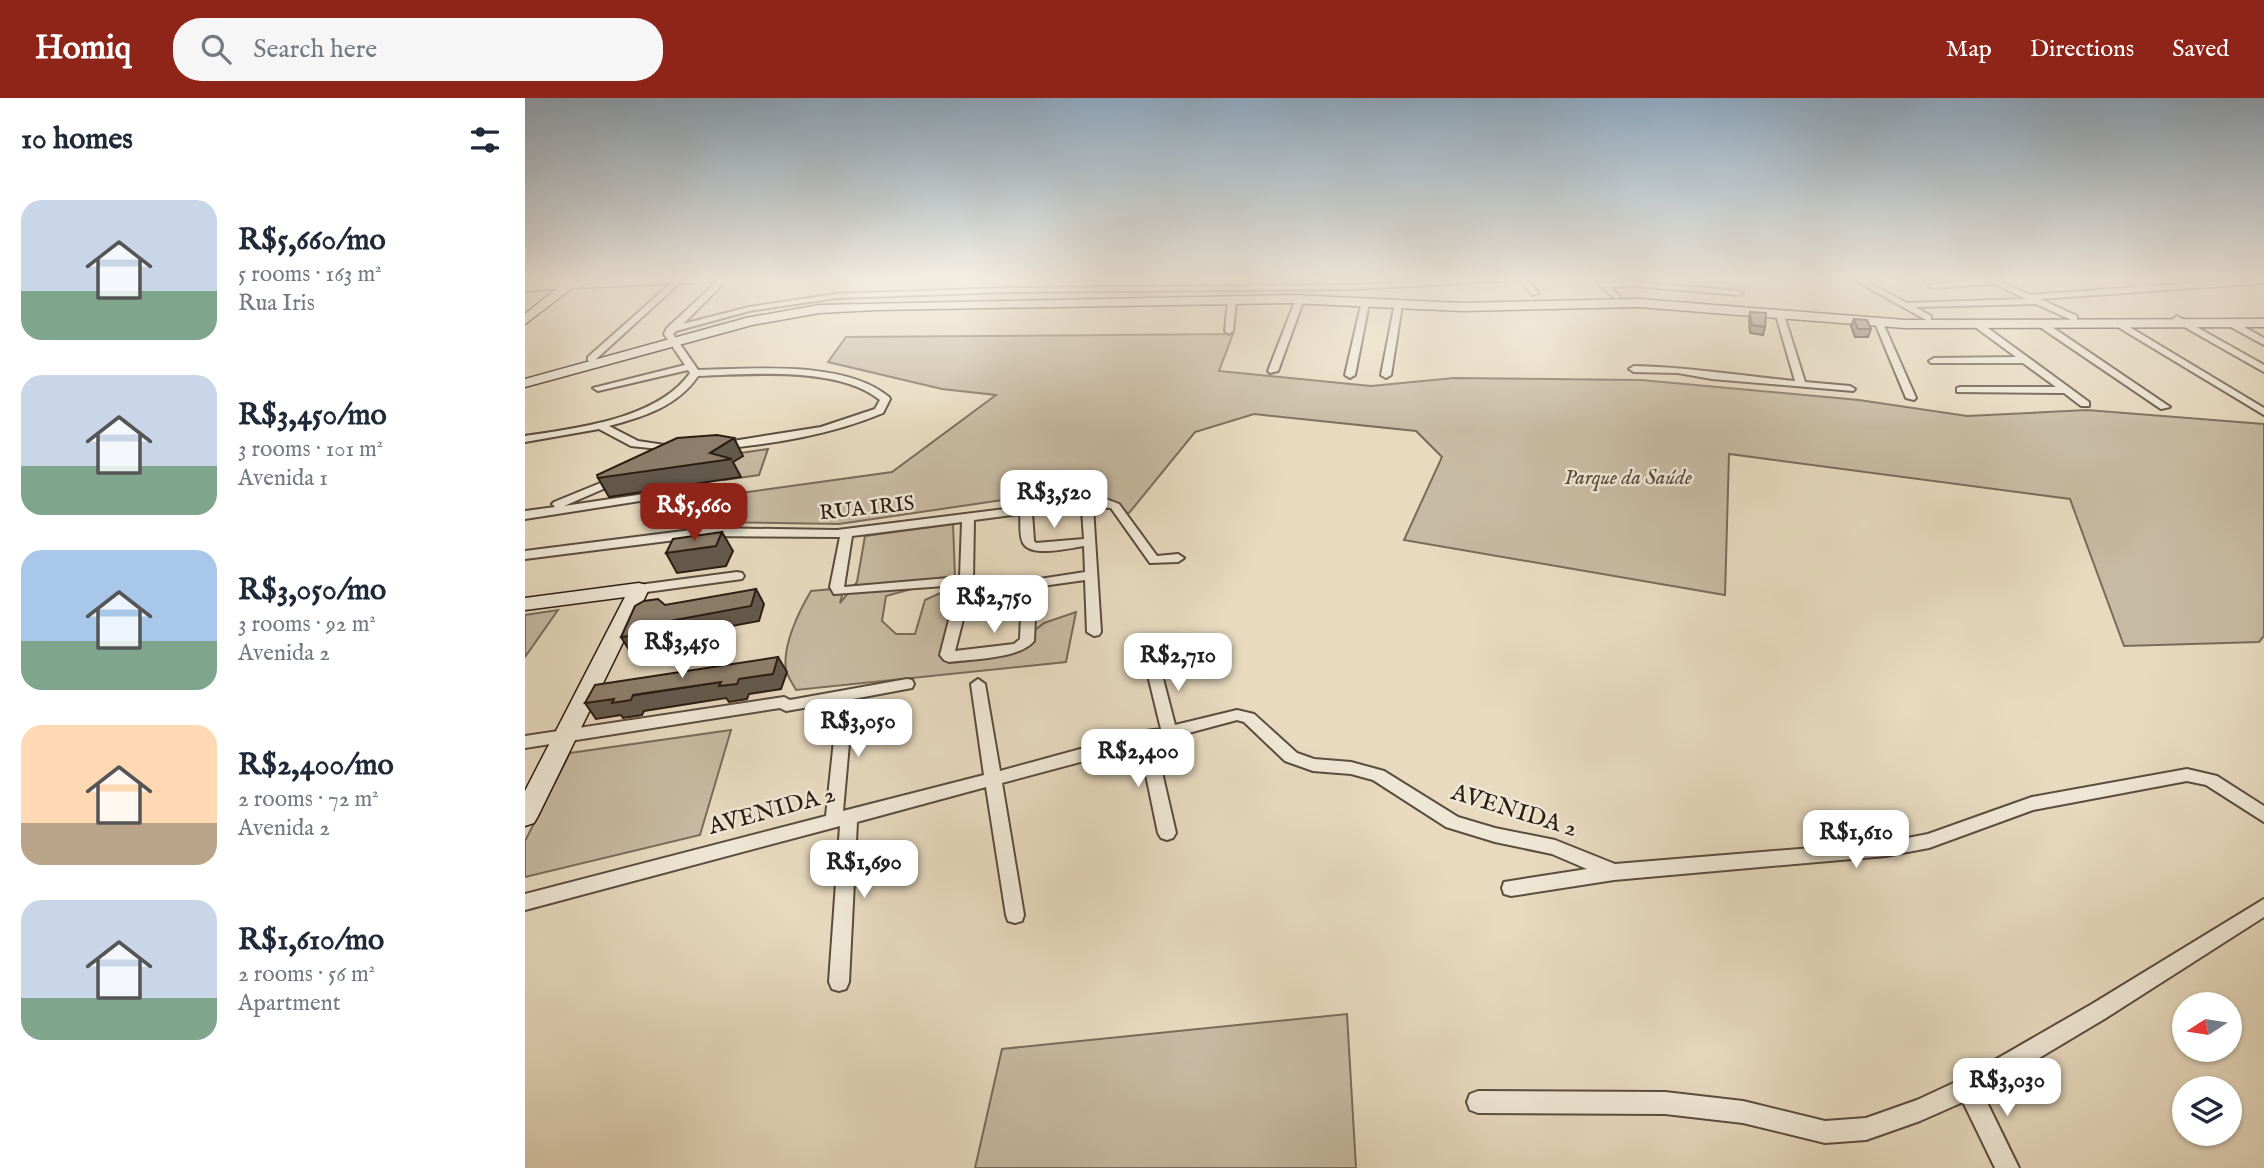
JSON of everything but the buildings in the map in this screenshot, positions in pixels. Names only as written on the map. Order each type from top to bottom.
[{"type":"main road","points":[[525,375],[591,359],[672,333],[705,328]]},
{"type":"main road","points":[[525,383],[672,333]]},
{"type":"main road","points":[[525,604],[639,589]]},
{"type":"main road","points":[[525,816],[639,589]]},
{"type":"street","points":[[591,359],[625,328]]},
{"type":"street","points":[[672,333],[677,328]]},
{"type":"street","points":[[672,333],[683,328]]},
{"type":"street","points":[[1273,371],[1289,328]]},
{"type":"street","points":[[1350,375],[1360,328]]},
{"type":"street","points":[[1386,375],[1394,328]]},
{"type":"street","points":[[1784,328],[1801,385]]},
{"type":"street","points":[[1881,328],[1911,398]]},
{"type":"street","points":[[1982,328],[2085,404]]},
{"type":"street","points":[[2047,328],[2165,407]]},
{"type":"street","points":[[2126,328],[2264,412]]},
{"type":"street","points":[[2192,328],[2264,369]]},
{"type":"street","points":[[2239,328],[2264,342]]},
{"type":"street","points":[[525,439],[600,425],[654,408],[678,396],[692,383],[693,370],[672,333]]},
{"type":"street","points":[[1934,361],[2028,360]]},
{"type":"street","points":[[1634,369],[1678,370],[1712,376],[1850,389]]},
{"type":"street","points":[[598,388],[693,370],[759,372],[822,376],[867,385],[881,393],[885,399],[879,411],[857,419],[765,440],[709,447]]},
{"type":"street","points":[[1960,390],[2067,390]]},
{"type":"street","points":[[600,425],[635,444],[684,449],[664,458]]},
{"type":"street","points":[[530,514],[631,473]]},
{"type":"street","points":[[530,514],[691,490]]},
{"type":"street","points":[[1080,503],[1088,509],[1094,632]]},
{"type":"street","name":"RUA IRIS","points":[[525,555],[707,532],[847,533],[1026,508],[1106,503],[1115,506],[1154,560],[1178,558]]},
{"type":"street","points":[[1026,508],[1028,541],[1032,546],[1039,548],[1090,542]]},
{"type":"street","points":[[968,517],[966,580],[947,654],[949,657],[1024,645],[1027,640],[1029,594],[1033,588],[1038,583],[1091,575]]},
{"type":"street","points":[[847,533],[837,587],[839,591],[966,580]]},
{"type":"street","points":[[639,589],[737,576]]},
{"type":"street","points":[[1152,663],[1170,731]]},
{"type":"street","points":[[525,742],[907,684]]},
{"type":"street","points":[[978,684],[1015,915]]},
{"type":"street","points":[[839,982],[846,695]]},
{"type":"street","name":"AVENIDA 2","points":[[525,902],[1237,715],[1249,718],[1291,757],[1313,765],[1351,768],[1378,775],[1452,822],[1495,835],[1555,847],[1615,872]]},
{"type":"street","points":[[1146,737],[1167,833]]},
{"type":"street","points":[[1511,888],[1615,872],[1886,849],[1929,841],[2032,804],[2187,775],[2211,779],[2264,815]]},
{"type":"street","points":[[1478,1102],[1665,1104],[1743,1112],[1825,1132],[1866,1129],[1920,1110],[1968,1088],[2264,907]]},
{"type":"street","points":[[1968,1088],[2007,1168]]},
{"type":"green space","name":"Parque da Saúde","points":[[1233,334],[1219,371],[1371,386],[1454,378],[1641,380],[1859,400],[1967,416],[2087,410],[2264,424],[2264,636],[2259,642],[2124,646],[2070,499],[1729,454],[1725,595],[1404,540],[1442,457],[1416,431],[1254,414],[1195,432],[1129,513],[1044,494],[839,524],[709,522],[719,496],[892,472],[996,395],[942,389],[828,362],[846,337]]},
{"type":"green space","points":[[768,449],[759,475],[724,480],[734,454]]},
{"type":"green space","points":[[953,524],[955,577],[886,596],[882,621],[896,634],[915,634],[925,600],[951,588],[956,589],[950,654],[1016,645],[1044,623],[1076,612],[1066,662],[796,690],[786,670],[785,661],[797,618],[811,591],[844,588],[840,603],[857,582],[865,536]]},
{"type":"green space","points":[[558,610],[525,657],[525,615]]},
{"type":"green space","points":[[731,730],[700,835],[525,877],[525,841],[570,753]]},
{"type":"green space","points":[[1347,1014],[1356,1168],[975,1168],[1002,1049]]}]
